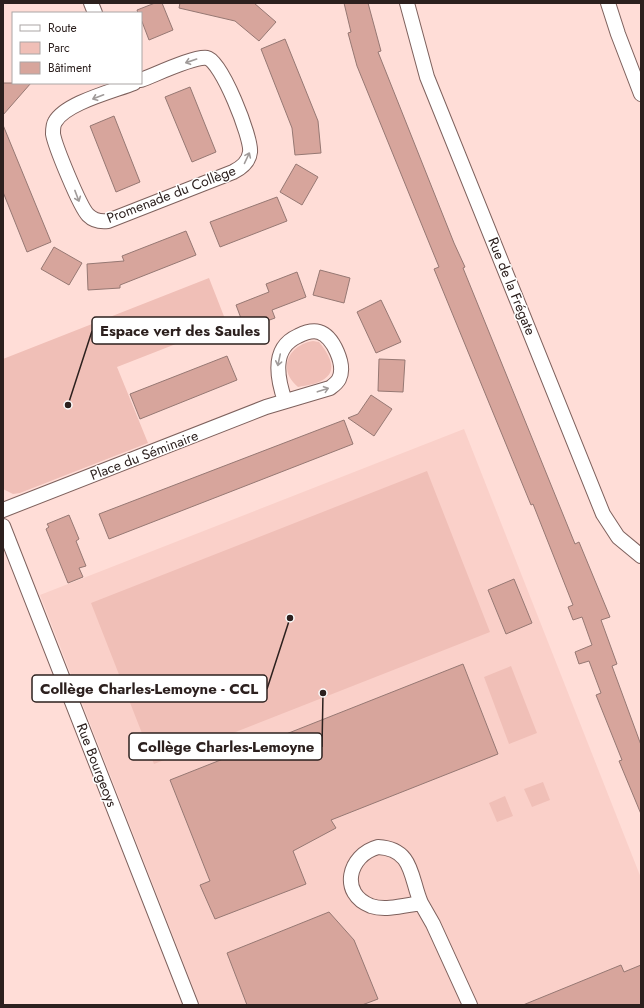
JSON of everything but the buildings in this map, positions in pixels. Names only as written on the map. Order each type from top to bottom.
[{"type":"street","name":"Rue de la Frégate","points":[[407,3],[427,77],[603,514],[618,537],[641,556]]},
{"type":"street","points":[[608,3],[636,65],[641,94]]},
{"type":"street","name":"Promenade du Collège","points":[[127,84],[67,109],[55,120],[53,126],[55,140],[80,204],[90,217],[102,221],[121,216],[233,172],[245,164],[250,154],[249,139],[223,74],[214,61],[209,58],[194,60],[142,80]]},
{"type":"street","name":"Place du Séminaire","points":[[3,510],[286,401],[327,390],[339,380],[341,370],[339,360],[331,342],[324,334],[316,331],[302,334],[290,340],[282,350],[277,369],[279,383],[286,401]]},
{"type":"street","name":"Rue Bourgeoys","points":[[3,526],[191,1005]]},
{"type":"street","points":[[421,903],[383,908],[363,902],[356,894],[352,885],[351,874],[354,864],[360,855],[369,850],[387,848],[396,851],[403,856],[409,864],[421,903],[433,924],[470,1005]]},
{"type":"shaded area","points":[[464,429],[641,878],[641,1005],[200,1005],[40,595]]},
{"type":"green space","points":[[209,278],[227,324],[117,367],[148,443],[20,493],[13,494],[3,489],[3,359]]},
{"type":"green space","points":[[313,341],[319,342],[326,352],[330,361],[330,374],[325,379],[318,382],[298,387],[288,373],[288,359],[297,347],[304,343]]},
{"type":"green space","points":[[427,471],[490,632],[154,764],[91,603]]},
{"type":"green space","points":[[511,666],[537,733],[509,744],[484,677]]},
{"type":"green space","points":[[543,782],[550,800],[532,807],[524,789]]},
{"type":"green space","points":[[505,796],[513,816],[497,822],[489,803]]},
{"type":"place","name":"Espace vert des Saules","points":[[68,405]]},
{"type":"place","name":"Collège Charles-Lemoyne - CCL","points":[[290,618]]},
{"type":"place","name":"Collège Charles-Lemoyne","points":[[323,693]]}]
